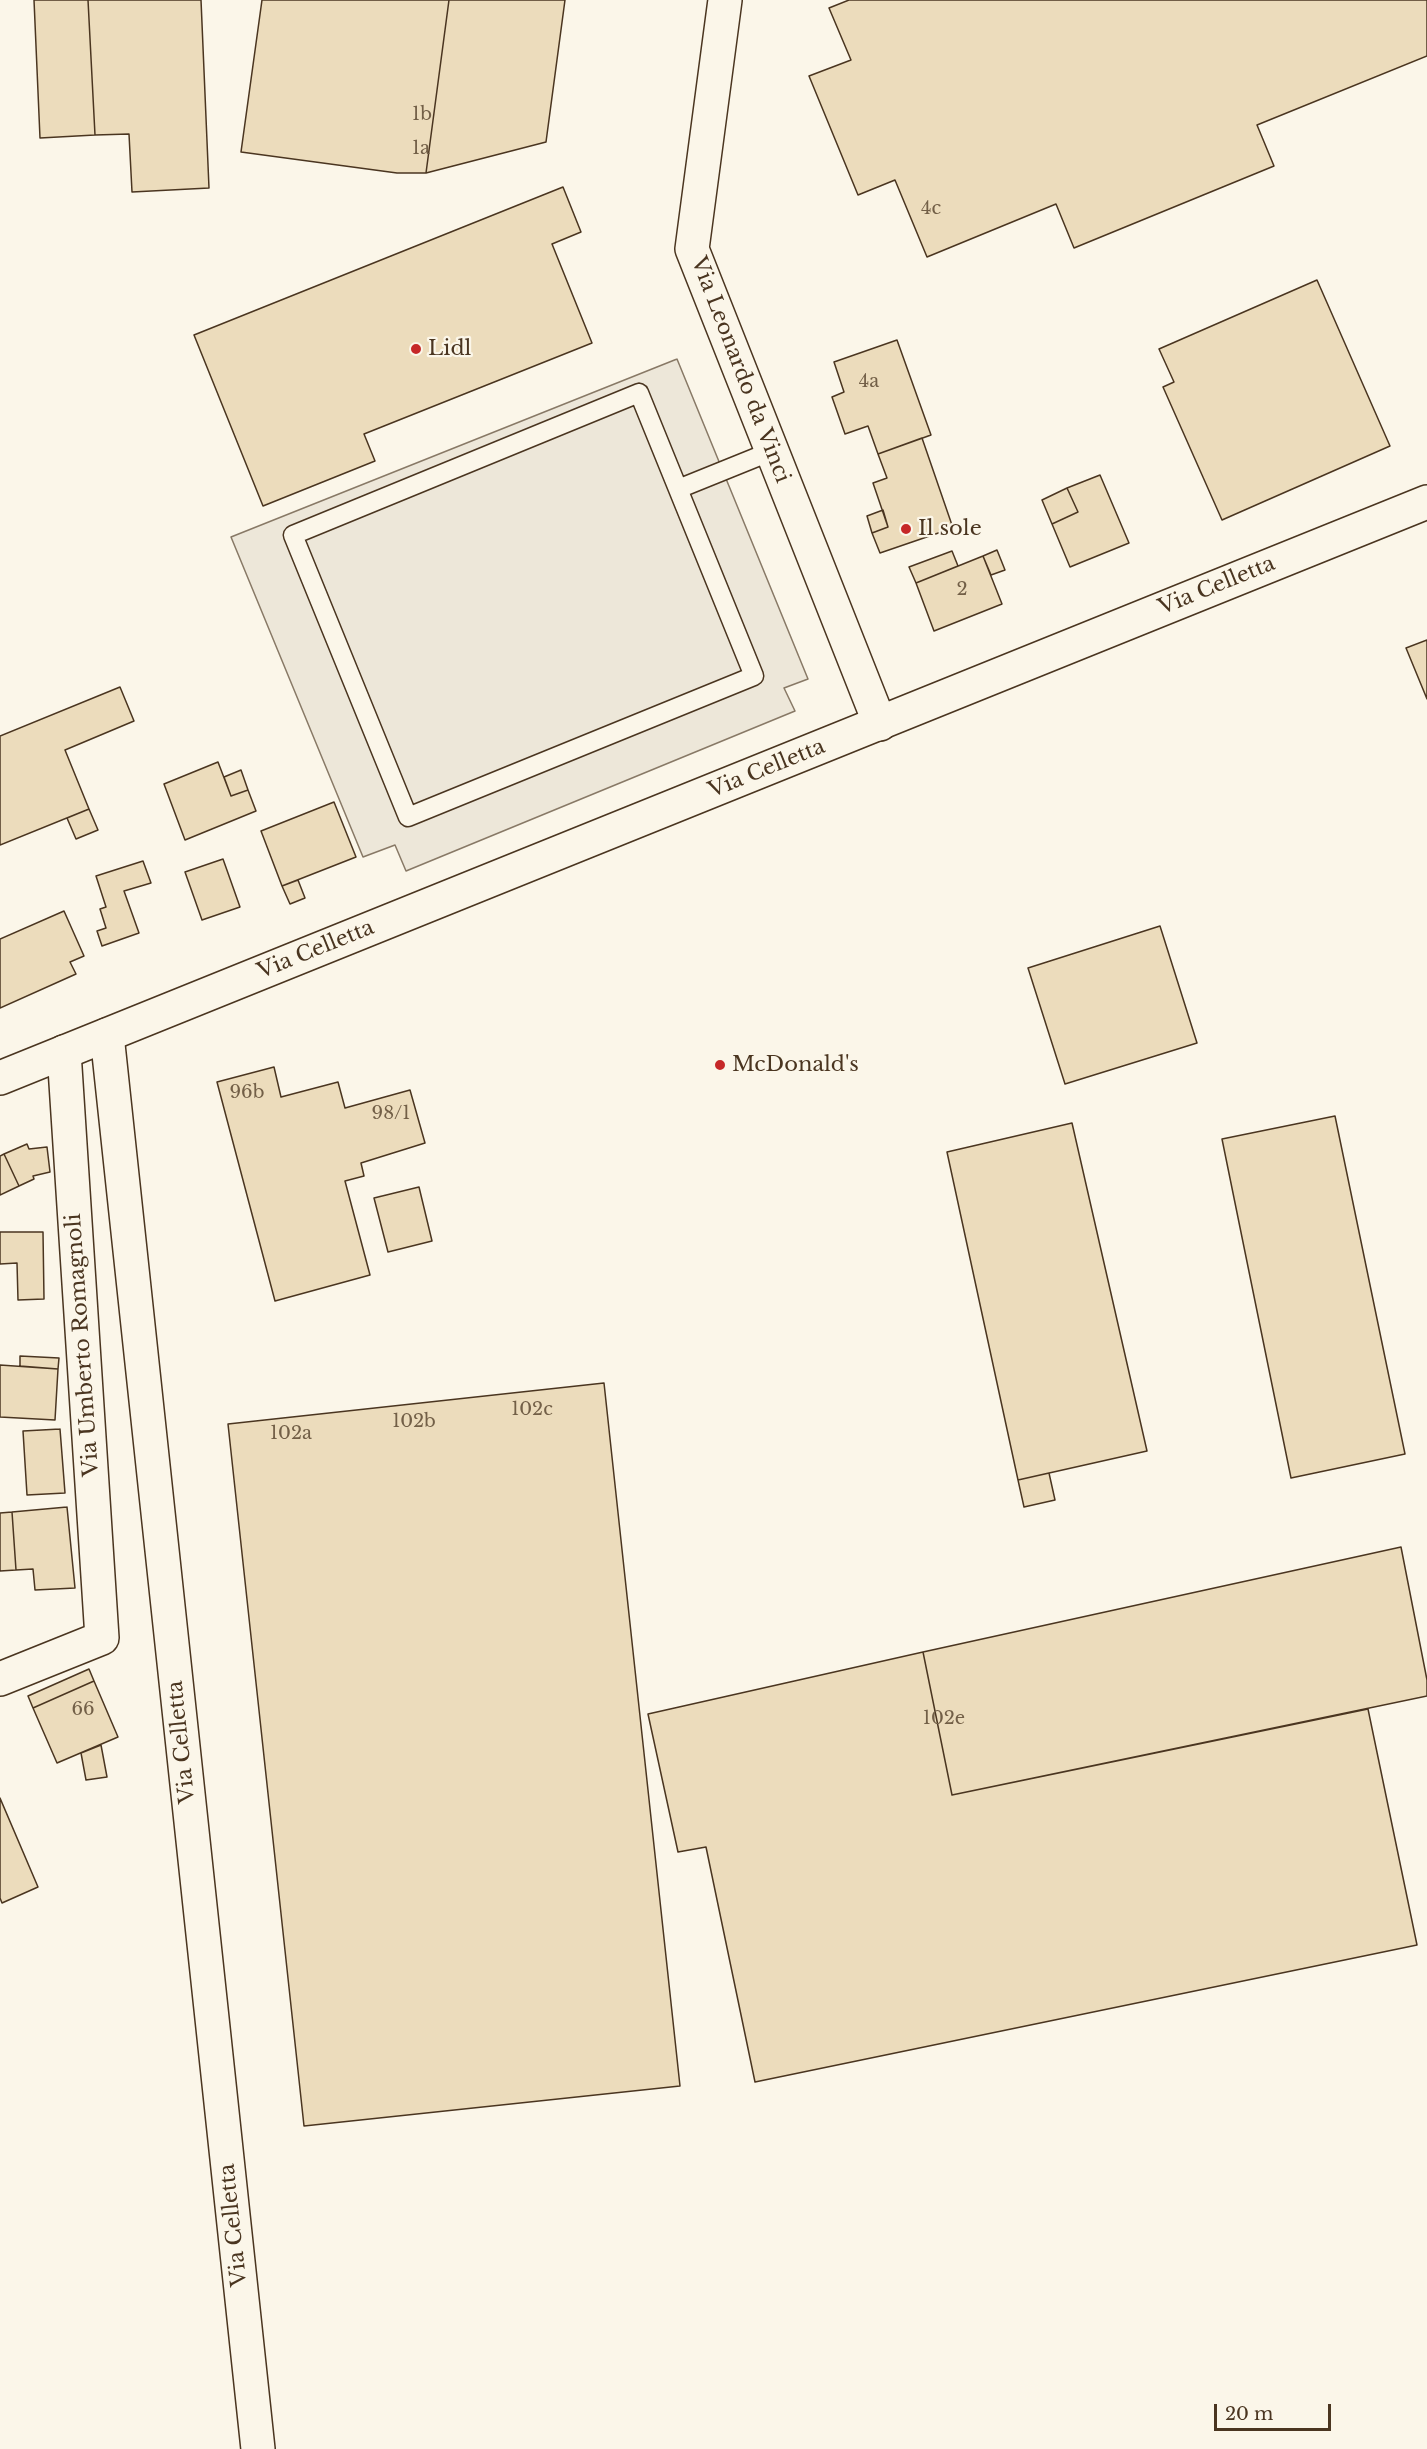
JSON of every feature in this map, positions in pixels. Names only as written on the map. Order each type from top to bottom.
[{"type":"street","name":"Via Leonardo da Vinci","points":[[725,0],[692,249],[879,724]]},
{"type":"street","name":"Via Celletta","points":[[0,1078],[1427,501]]},
{"type":"street","name":"Via Celletta","points":[[106,1035],[258,2449]]},
{"type":"street","name":"Via Umberto Romagnoli","points":[[0,1679],[102,1638],[64,1052]]},
{"type":"lane","points":[[639,393],[678,489],[754,675],[408,817],[293,535],[639,393]]},
{"type":"lane","points":[[678,489],[772,452]]},
{"type":"shaded area","points":[[677,359],[808,679],[784,688],[795,711],[406,871],[395,845],[363,857],[231,537]]},
{"type":"building","points":[[34,0],[88,0],[95,135],[40,138]]},
{"type":"building","points":[[88,0],[201,0],[209,188],[132,192],[129,134],[95,135]]},
{"type":"building","points":[[262,0],[449,0],[426,173],[397,173],[241,152]]},
{"type":"building","points":[[449,0],[565,0],[546,142],[426,173]]},
{"type":"building","points":[[849,0],[1427,0],[1427,56],[1257,125],[1274,166],[1074,248],[1056,204],[927,257],[895,180],[858,195],[809,76],[851,60],[829,8]]},
{"type":"building","points":[[563,187],[581,232],[552,244],[592,343],[364,434],[375,461],[263,506],[194,335]]},
{"type":"building","points":[[1317,280],[1390,446],[1222,520],[1163,387],[1174,382],[1159,349]]},
{"type":"building","points":[[897,340],[931,435],[878,454],[868,426],[845,434],[832,397],[844,392],[834,362]]},
{"type":"building","points":[[922,438],[953,528],[880,553],[872,533],[888,527],[873,483],[887,478],[878,454]]},
{"type":"building","points":[[1100,475],[1129,543],[1070,567],[1052,524],[1078,512],[1067,488]]},
{"type":"building","points":[[1067,488],[1078,512],[1052,524],[1042,500]]},
{"type":"building","points":[[883,510],[888,527],[872,533],[867,516]]},
{"type":"building","points":[[997,550],[1005,570],[991,575],[983,556]]},
{"type":"building","points":[[952,551],[958,566],[916,583],[909,567]]},
{"type":"building","points":[[983,556],[1002,604],[934,631],[916,583]]},
{"type":"building","points":[[1427,640],[1427,699],[1406,648]]},
{"type":"building","points":[[120,687],[134,721],[65,750],[89,809],[0,845],[0,736]]},
{"type":"building","points":[[218,762],[231,796],[248,790],[256,811],[185,840],[164,784]]},
{"type":"building","points":[[241,770],[248,790],[231,796],[224,777]]},
{"type":"building","points":[[334,802],[356,857],[282,886],[261,831]]},
{"type":"building","points":[[89,809],[98,830],[76,839],[67,818]]},
{"type":"building","points":[[223,859],[240,907],[202,920],[185,872]]},
{"type":"building","points":[[143,861],[151,883],[124,891],[139,933],[102,946],[97,931],[106,928],[100,909],[106,907],[96,876]]},
{"type":"building","points":[[298,880],[305,898],[290,904],[282,886]]},
{"type":"building","points":[[64,911],[84,956],[70,962],[76,974],[0,1008],[0,939]]},
{"type":"building","points":[[1160,926],[1197,1043],[1065,1084],[1028,968]]},
{"type":"building","points":[[274,1067],[281,1097],[338,1082],[345,1108],[410,1090],[425,1143],[361,1163],[364,1176],[345,1181],[370,1275],[275,1301],[217,1082]]},
{"type":"building","points":[[1335,1116],[1405,1454],[1291,1478],[1222,1139]]},
{"type":"building","points":[[1072,1123],[1147,1451],[1018,1480],[947,1152]]},
{"type":"building","points":[[27,1144],[29,1149],[47,1147],[50,1172],[33,1176],[34,1179],[19,1186],[4,1154]]},
{"type":"building","points":[[4,1154],[19,1186],[0,1195],[0,1156]]},
{"type":"building","points":[[419,1187],[432,1241],[388,1252],[374,1198]]},
{"type":"building","points":[[0,1232],[43,1232],[44,1299],[18,1300],[17,1263],[0,1264]]},
{"type":"building","points":[[20,1356],[59,1358],[58,1369],[20,1366]]},
{"type":"building","points":[[0,1365],[58,1369],[55,1420],[0,1417]]},
{"type":"building","points":[[604,1383],[680,2086],[304,2126],[228,1424]]},
{"type":"building","points":[[60,1429],[65,1493],[27,1495],[23,1431]]},
{"type":"building","points":[[1049,1473],[1055,1500],[1024,1507],[1018,1480]]},
{"type":"building","points":[[67,1507],[75,1588],[35,1590],[33,1569],[16,1570],[12,1512]]},
{"type":"building","points":[[12,1512],[16,1570],[0,1571],[0,1513]]},
{"type":"building","points":[[1401,1547],[1427,1680],[1427,1696],[952,1795],[923,1652]]},
{"type":"building","points":[[923,1652],[952,1795],[1368,1709],[1417,1945],[755,2082],[706,1847],[678,1852],[648,1714]]},
{"type":"building","points":[[89,1669],[94,1681],[33,1708],[28,1696]]},
{"type":"building","points":[[94,1681],[118,1737],[57,1763],[33,1708]]},
{"type":"building","points":[[101,1745],[107,1777],[86,1780],[81,1753]]},
{"type":"building","points":[[0,1798],[38,1887],[2,1903],[0,1898]]},
{"type":"place","name":"Lidl","points":[[416,349]]},
{"type":"place","name":"Il sole","points":[[906,529]]},
{"type":"place","name":"McDonald's","points":[[720,1065]]}]
